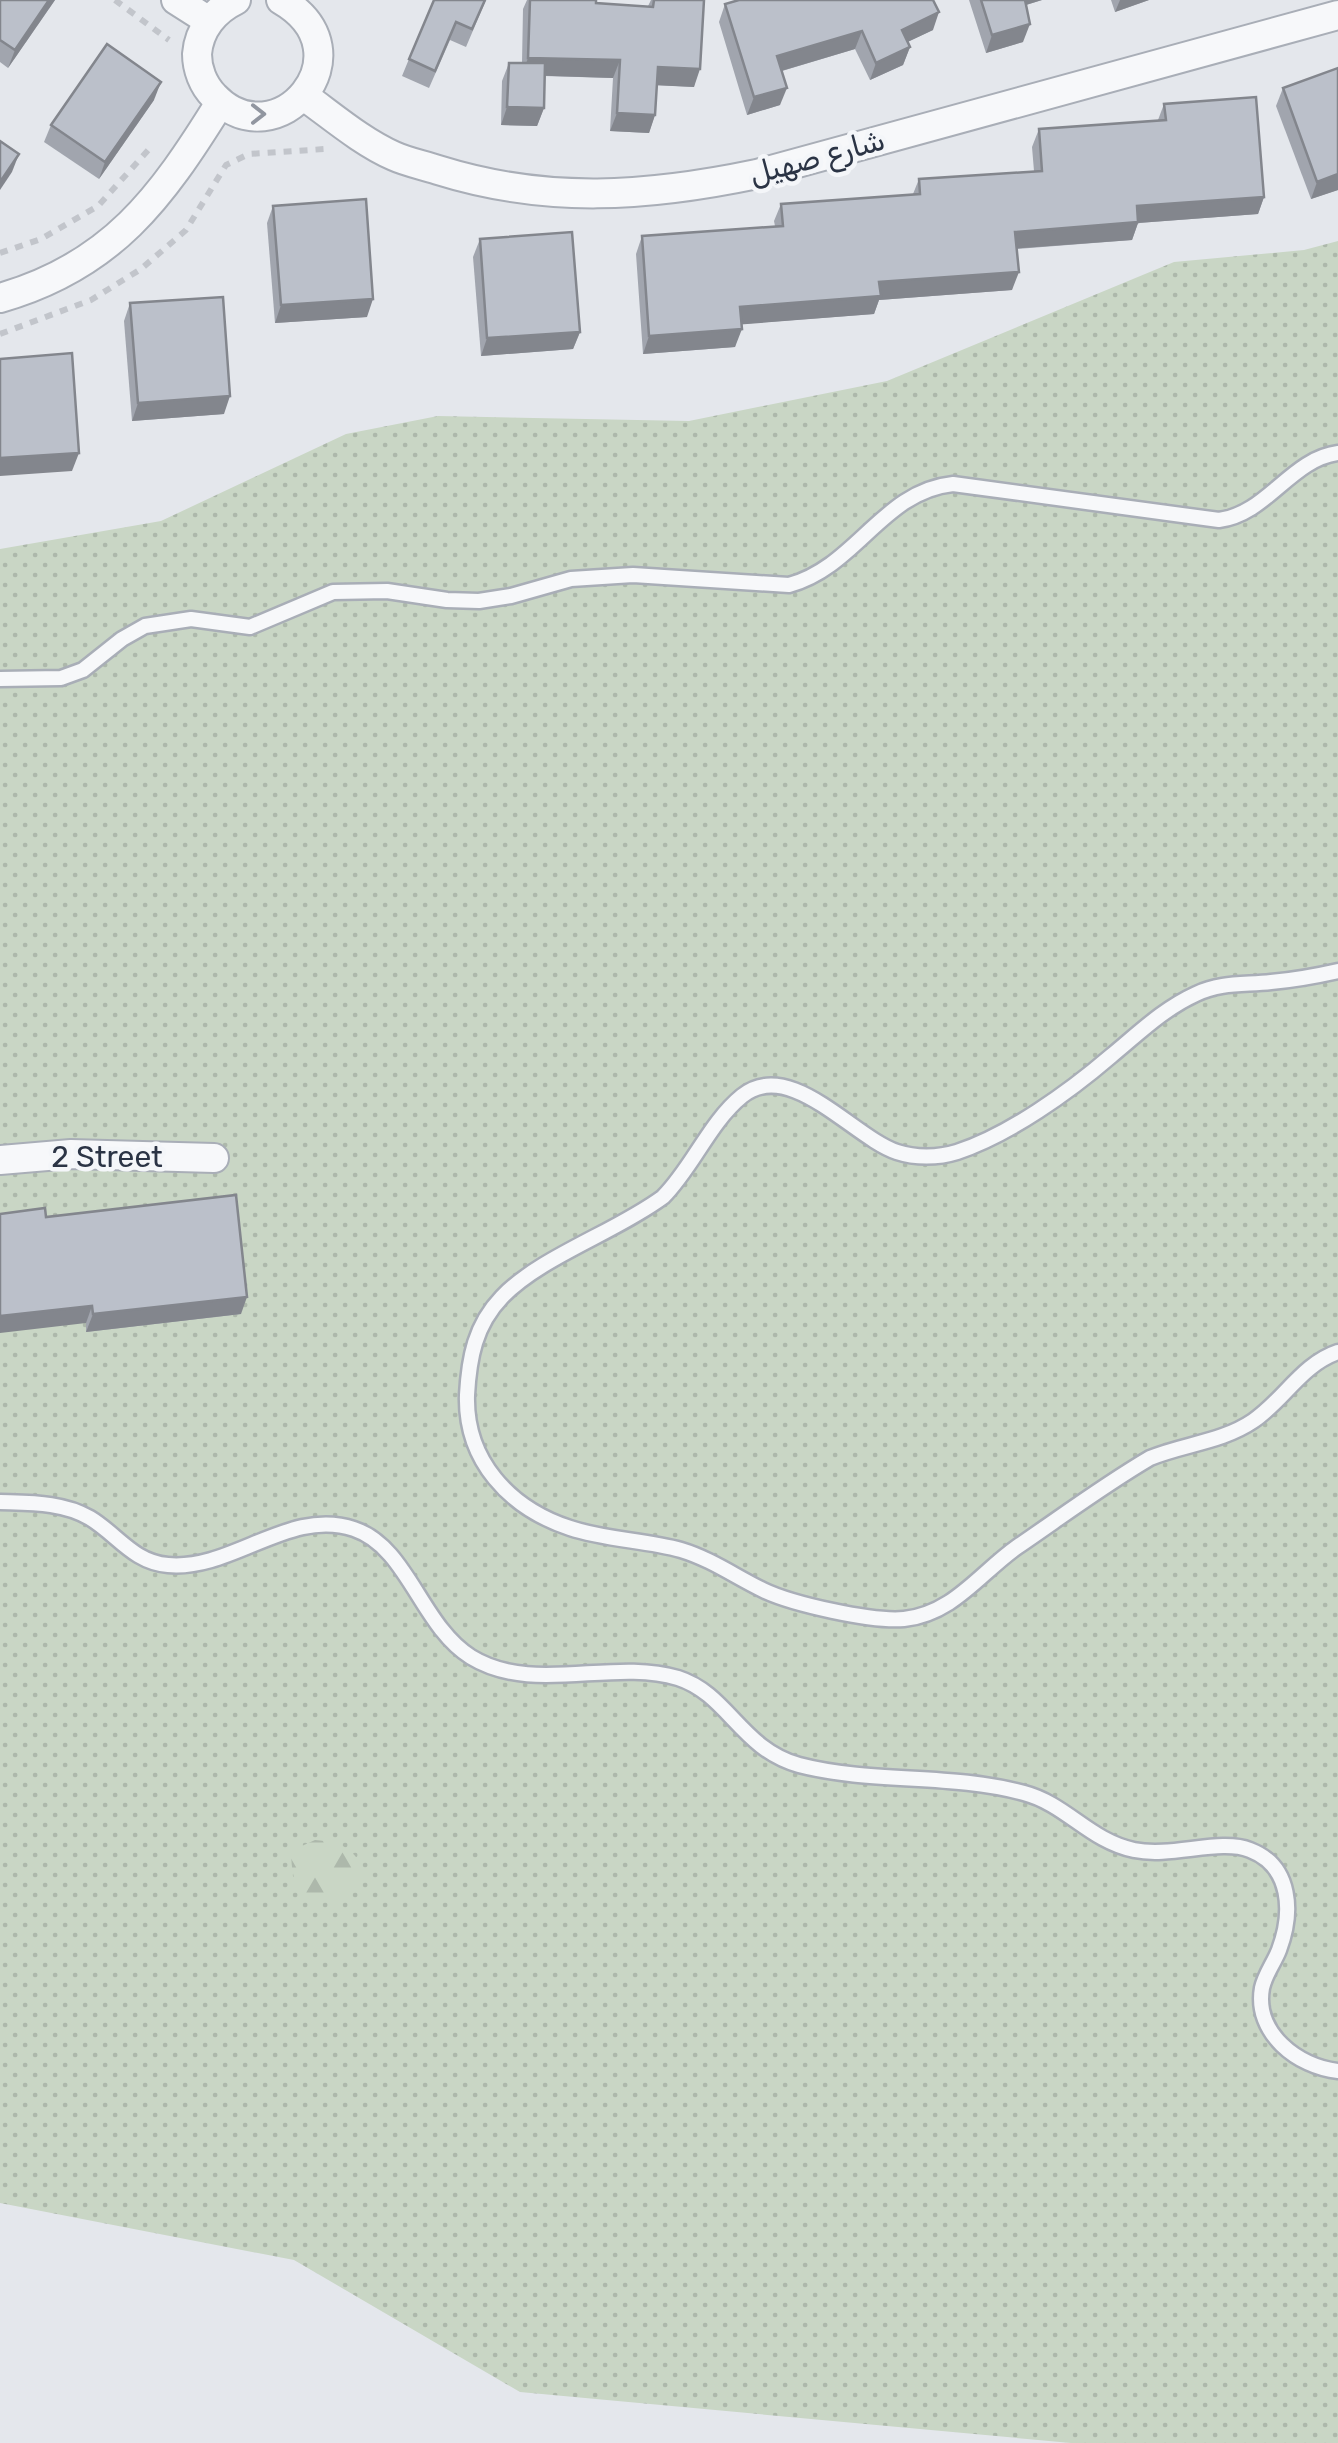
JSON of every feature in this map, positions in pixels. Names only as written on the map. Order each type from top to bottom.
[{"type":"street","points":[[176,0],[208,21]]},
{"type":"street","points":[[236,0],[208,21],[197,56],[200,74],[220,103],[236,113],[254,116],[273,115],[290,108],[314,80],[319,62],[318,42],[296,3]]},
{"type":"street","name":"شارع صهيل","points":[[304,96],[392,156],[463,178],[536,191],[610,196],[684,189],[757,174],[1338,15]]},
{"type":"street","points":[[0,298],[39,287],[96,255],[144,214],[193,148],[220,103]]},
{"type":"street","name":"2 Street","points":[[0,1160],[71,1154],[214,1158]]},
{"type":"lane","points":[[0,679],[62,678],[83,670],[145,626],[191,619],[250,627],[334,592],[387,590],[479,601],[571,579],[633,575],[789,585],[831,568],[907,498],[936,486],[953,484],[1219,520],[1232,518],[1256,506],[1310,463],[1338,453]]},
{"type":"lane","points":[[1338,971],[1303,978],[1230,983],[1200,992],[1172,1006],[1069,1089],[955,1152],[926,1156],[897,1152],[800,1091],[755,1088],[722,1118],[676,1184],[662,1197],[524,1278],[502,1297],[472,1345],[467,1402],[474,1446],[498,1485],[532,1510],[568,1528],[644,1540],[687,1552],[728,1569],[766,1592],[808,1604],[903,1619],[952,1602],[1016,1548],[1150,1458],[1170,1449],[1214,1440],[1252,1421],[1319,1361],[1338,1352]]},
{"type":"lane","points":[[0,1502],[48,1504],[70,1510],[90,1518],[136,1555],[167,1565],[200,1562],[309,1525],[334,1524],[358,1530],[379,1542],[395,1560],[449,1638],[470,1656],[490,1666],[536,1674],[666,1675],[699,1688],[754,1744],[801,1766],[978,1784],[1026,1793],[1048,1801],[1110,1845],[1140,1852],[1168,1854],[1226,1845],[1247,1848],[1265,1857],[1279,1872],[1287,1891],[1284,1934],[1262,1988],[1264,2016],[1277,2041],[1298,2060],[1338,2071]]},
{"type":"path","points":[[115,0],[170,41],[171,56]]},
{"type":"path","points":[[0,253],[41,239],[98,206],[155,142]]},
{"type":"green space","points":[[1338,241],[1338,2443],[1071,2443],[520,2392],[294,2260],[0,2203],[0,549],[161,521],[346,434],[438,416],[689,421],[887,381],[1174,262],[1304,250]]},
{"type":"green space","points":[[315,1840],[347,1848],[366,1874],[355,1891],[334,1904],[305,1893],[293,1874],[291,1851]]},
{"type":"building","points":[[0,0],[49,0],[15,50],[0,40]]},
{"type":"building","points":[[434,0],[485,0],[472,29],[456,22],[435,71],[409,59]]},
{"type":"building","points":[[530,0],[596,0],[653,7],[654,0],[704,0],[700,69],[658,67],[655,115],[617,113],[620,60],[528,58]]},
{"type":"building","points":[[739,0],[933,0],[939,12],[902,30],[910,47],[876,63],[862,31],[777,56],[787,88],[754,97],[725,4]]},
{"type":"building","points":[[981,0],[1025,0],[1030,24],[992,35]]},
{"type":"building","points":[[107,44],[161,82],[105,162],[51,125]]},
{"type":"building","points":[[509,63],[545,63],[544,108],[507,107]]},
{"type":"building","points":[[1338,68],[1338,174],[1317,182],[1283,88]]},
{"type":"building","points":[[1256,97],[1264,197],[1137,206],[1138,222],[1015,232],[1019,272],[879,282],[881,296],[740,307],[742,329],[649,336],[642,236],[783,226],[781,204],[920,194],[919,179],[1042,171],[1039,129],[1166,120],[1164,104]]},
{"type":"building","points":[[0,141],[19,154],[0,182]]},
{"type":"building","points":[[366,199],[373,299],[281,305],[273,206]]},
{"type":"building","points":[[572,232],[580,332],[487,338],[480,239]]},
{"type":"building","points":[[223,297],[230,396],[138,403],[130,303]]},
{"type":"building","points":[[72,353],[79,453],[0,458],[0,359]]},
{"type":"building","points":[[236,1195],[247,1297],[93,1314],[92,1306],[0,1316],[0,1214],[45,1208],[46,1217]]}]
